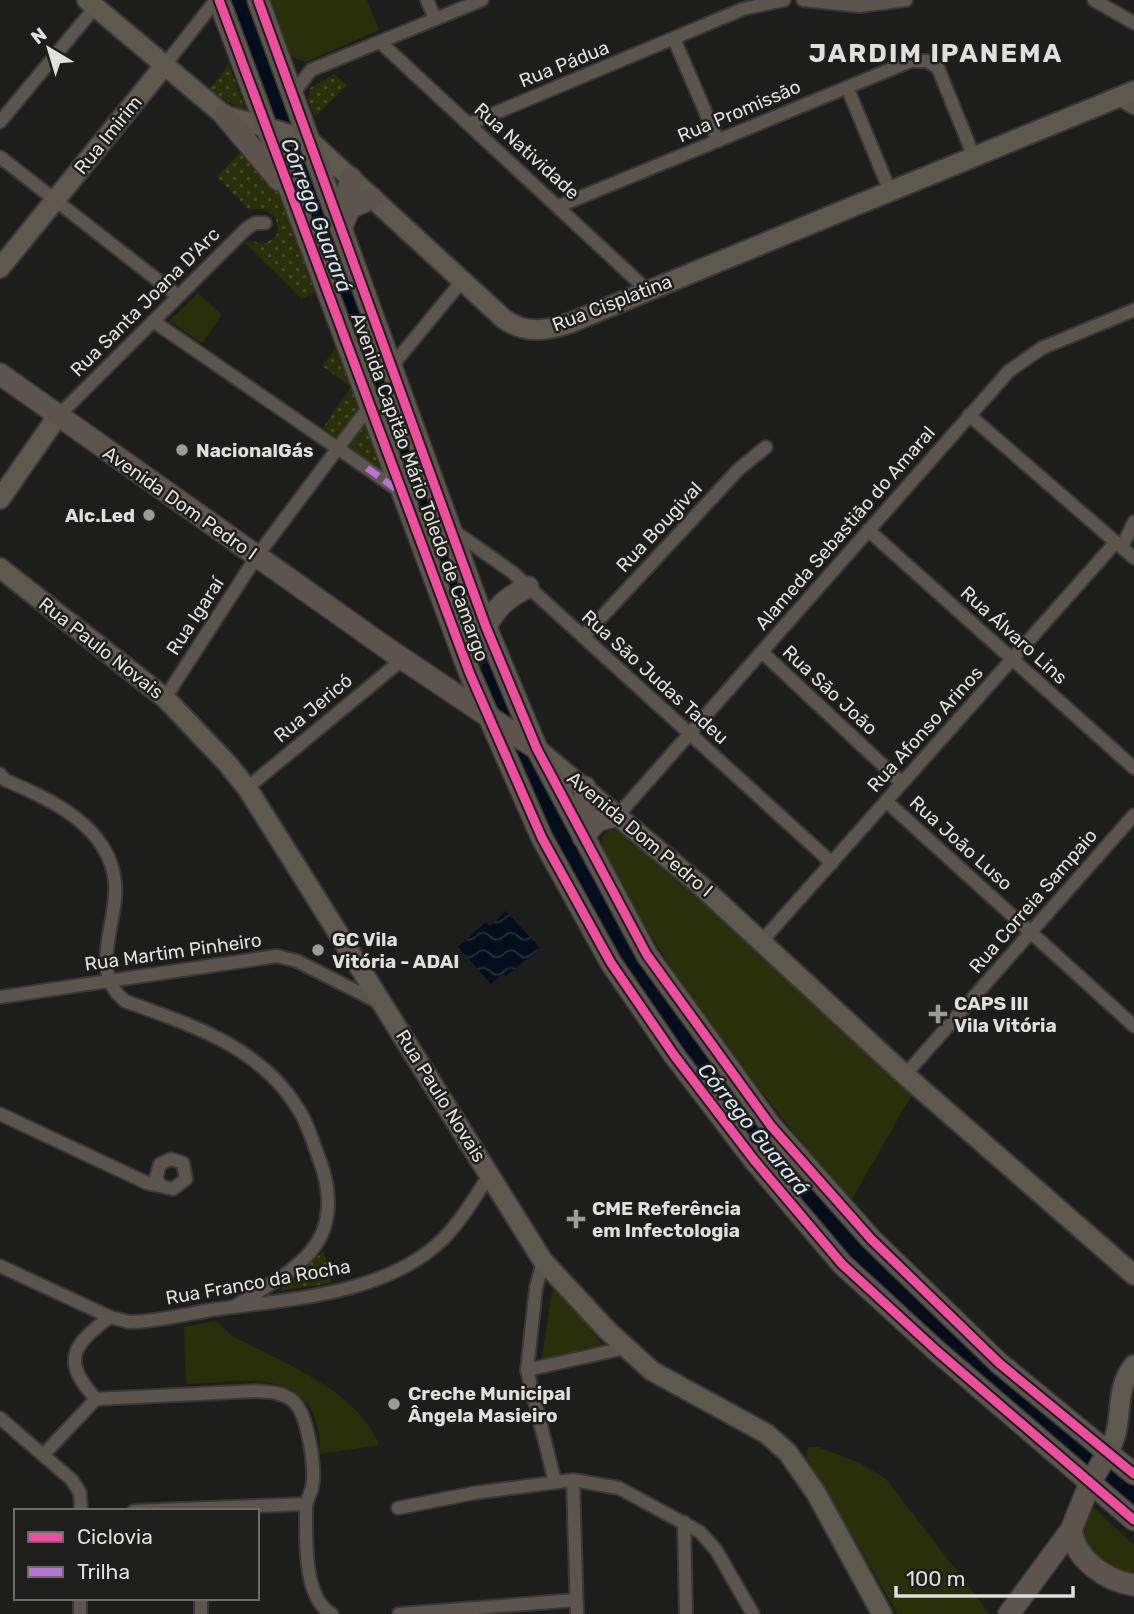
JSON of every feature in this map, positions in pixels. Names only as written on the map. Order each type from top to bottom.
[{"type":"main road","name":"Avenida Capitão Mário Toledo de Camargo","points":[[217,0],[340,225],[447,526],[531,745],[647,955],[676,999],[807,1169],[899,1268],[999,1363],[1099,1467],[1134,1520]]},
{"type":"main road","name":"Avenida Capitão Mário Toledo de Camargo","points":[[258,0],[293,94],[288,134],[293,197],[461,651],[495,720],[542,838],[611,963],[674,1055],[754,1160],[842,1264],[1099,1467],[1134,1474]]},
{"type":"main road","points":[[224,116],[293,197]]},
{"type":"main road","points":[[340,225],[351,178]]},
{"type":"main road","points":[[340,225],[350,208],[359,201],[372,198]]},
{"type":"main road","name":"Avenida Dom Pedro I","points":[[0,374],[57,417],[403,659],[531,745]]},
{"type":"main road","points":[[486,627],[506,599],[528,587]]},
{"type":"main road","points":[[430,677],[449,665],[461,651]]},
{"type":"main road","points":[[583,837],[585,787]]},
{"type":"main road","points":[[583,837],[597,821],[618,814]]},
{"type":"main road","points":[[1009,1614],[1071,1530],[1099,1467]]},
{"type":"main road","points":[[1071,1530],[1076,1549],[1083,1559],[1122,1583],[1134,1585]]},
{"type":"street","name":"Rua Imirim","points":[[0,268],[217,0]]},
{"type":"street","points":[[427,0],[435,19]]},
{"type":"street","points":[[293,94],[311,70],[482,0]]},
{"type":"street","name":"Rua Pádua","points":[[469,124],[743,9],[784,0]]},
{"type":"street","points":[[803,0],[859,6],[906,0]]},
{"type":"street","points":[[1094,0],[1134,23]]},
{"type":"street","name":"Rua Cisplatina","points":[[92,3],[224,116],[288,134],[351,178],[510,323],[528,330],[541,331],[570,323],[1125,94]]},
{"type":"street","points":[[0,122],[92,3]]},
{"type":"street","points":[[674,39],[718,141]]},
{"type":"street","name":"Rua Natividade","points":[[380,42],[647,290]]},
{"type":"street","name":"Rua Promissão","points":[[559,206],[911,61],[927,61],[936,65],[942,74],[974,157]]},
{"type":"street","points":[[281,64],[311,70]]},
{"type":"street","points":[[847,87],[890,191]]},
{"type":"street","points":[[1125,94],[1134,108]]},
{"type":"street","points":[[0,157],[178,296]]},
{"type":"street","name":"Rua Santa Joana D'Arc","points":[[57,417],[247,228],[255,223],[265,223]]},
{"type":"street","points":[[391,367],[463,281]]},
{"type":"street","name":"Alameda Sebastião do Amaral","points":[[618,814],[763,653],[1009,371],[1031,355],[1134,310]]},
{"type":"street","points":[[153,321],[405,495]]},
{"type":"street","name":"Rua Igaraí","points":[[165,698],[257,556],[371,404]]},
{"type":"street","points":[[969,415],[1134,558]]},
{"type":"street","points":[[0,499],[57,417]]},
{"type":"street","name":"Rua Bougival","points":[[583,638],[739,469],[766,447]]},
{"type":"street","name":"Rua Afonso Arinos","points":[[762,941],[1012,659],[1119,545],[1134,522]]},
{"type":"street","name":"Rua São Judas Tadeu","points":[[447,526],[528,587],[832,863]]},
{"type":"street","name":"Rua Álvaro Lins","points":[[868,530],[1134,768]]},
{"type":"street","name":"Rua Paulo Novais","points":[[0,568],[165,698],[205,738],[247,788],[544,1261],[625,1348],[681,1389],[767,1434],[788,1453],[816,1493],[882,1614]]},
{"type":"street","name":"Rua São João","points":[[763,653],[902,783]]},
{"type":"street","name":"Rua Jericó","points":[[247,788],[403,659]]},
{"type":"street","name":"Avenida Dom Pedro I","points":[[531,745],[618,814],[762,941],[905,1075],[1134,1275]]},
{"type":"street","points":[[2,778],[72,813],[104,850],[115,881],[106,956],[109,981],[125,1001],[236,1046],[276,1079],[299,1109],[326,1178],[329,1198],[321,1234],[312,1250],[296,1265],[234,1307]]},
{"type":"street","name":"Rua João Luso","points":[[886,801],[1134,1026]]},
{"type":"street","name":"Rua Correia Sampaio","points":[[905,1075],[1134,815]]},
{"type":"street","name":"Rua Martim Pinheiro","points":[[0,997],[277,956],[297,961],[383,1004]]},
{"type":"street","points":[[0,1114],[136,1178],[161,1186],[177,1188],[187,1175],[179,1161],[163,1161],[156,1173],[161,1186]]},
{"type":"street","name":"Rua Franco da Rocha","points":[[0,1266],[110,1317],[141,1322],[324,1292],[386,1277],[441,1241],[461,1219],[490,1174]]},
{"type":"street","points":[[544,1261],[536,1288],[527,1370],[555,1482]]},
{"type":"street","points":[[96,1399],[76,1375],[76,1358],[88,1334],[110,1317]]},
{"type":"street","points":[[527,1370],[625,1348]]},
{"type":"street","points":[[1099,1467],[1118,1429],[1123,1380],[1134,1365]]},
{"type":"street","points":[[44,1454],[96,1399],[256,1391],[292,1399],[306,1419],[313,1485],[306,1504],[311,1585],[315,1599],[332,1614]]},
{"type":"street","points":[[0,1418],[44,1454],[77,1487],[81,1509]]},
{"type":"street","points":[[573,1480],[577,1614]]},
{"type":"street","points":[[398,1508],[474,1493],[573,1480],[619,1488],[700,1532],[716,1550],[753,1614]]},
{"type":"street","points":[[218,1509],[306,1504]]},
{"type":"street","points":[[684,1522],[686,1614]]},
{"type":"street","points":[[399,1614],[576,1600]]},
{"type":"green space","points":[[268,0],[367,0],[379,30],[308,61],[299,60],[292,56],[281,39]]},
{"type":"green space","points":[[229,64],[246,112],[209,90]]},
{"type":"green space","points":[[334,74],[347,85],[315,117],[308,100],[310,88]]},
{"type":"green space","points":[[245,147],[279,193],[315,292],[302,299],[245,243],[266,243],[276,236],[278,229],[275,218],[261,209],[249,210],[217,177]]},
{"type":"green space","points":[[198,293],[222,315],[202,343],[169,321]]},
{"type":"green space","points":[[338,345],[385,472],[323,428],[351,387],[322,366]]},
{"type":"green space","points":[[610,830],[620,830],[676,875],[914,1091],[852,1199],[776,1110],[672,968],[636,911],[603,850],[602,836]]},
{"type":"green space","points":[[324,1251],[331,1283],[278,1291]]},
{"type":"green space","points":[[553,1285],[603,1344],[541,1363]]},
{"type":"green space","points":[[217,1321],[231,1335],[316,1379],[336,1393],[368,1425],[379,1445],[320,1454],[317,1425],[308,1405],[295,1392],[277,1385],[257,1381],[186,1384],[184,1327]]},
{"type":"green space","points":[[808,1447],[818,1447],[860,1463],[886,1479],[990,1614],[898,1614],[806,1457]]},
{"type":"green space","points":[[1092,1506],[1134,1545],[1134,1584],[1089,1562],[1078,1538]]},
{"type":"water","points":[[506,911],[540,948],[506,976],[503,973],[491,984],[458,947],[486,922],[490,926]]},
{"type":"waterway","name":"Córrego Guarará","points":[[236,0],[458,586]]},
{"type":"waterway","name":"Córrego Guarará","points":[[490,672],[550,810],[585,877],[662,1006],[749,1129],[835,1230],[876,1271],[959,1349],[1134,1498]]},
{"type":"marked path","points":[[367,468],[399,491]]},
{"type":"cycle path","points":[[219,0],[470,674],[542,838],[611,963],[674,1055],[754,1160],[842,1264],[938,1352],[1134,1520]]},
{"type":"cycle path","points":[[258,0],[486,627],[537,749],[647,955],[771,1126],[871,1239],[999,1363],[1134,1474]]},
{"type":"place","name":"NacionalGás","points":[[182,450]]},
{"type":"place","name":"Alc.Led","points":[[149,515]]},
{"type":"place","name":"GC Vila Vitória - ADAI","points":[[318,950]]},
{"type":"place","name":"CAPS III Vila Vitória","points":[[938,1014]]},
{"type":"place","name":"CME Referência em Infectologia","points":[[576,1219]]},
{"type":"place","name":"Creche Municipal Ângela Masieiro","points":[[394,1404]]},
{"type":"district","name":"JARDIM IPANEMA","points":[[936,53]]}]
